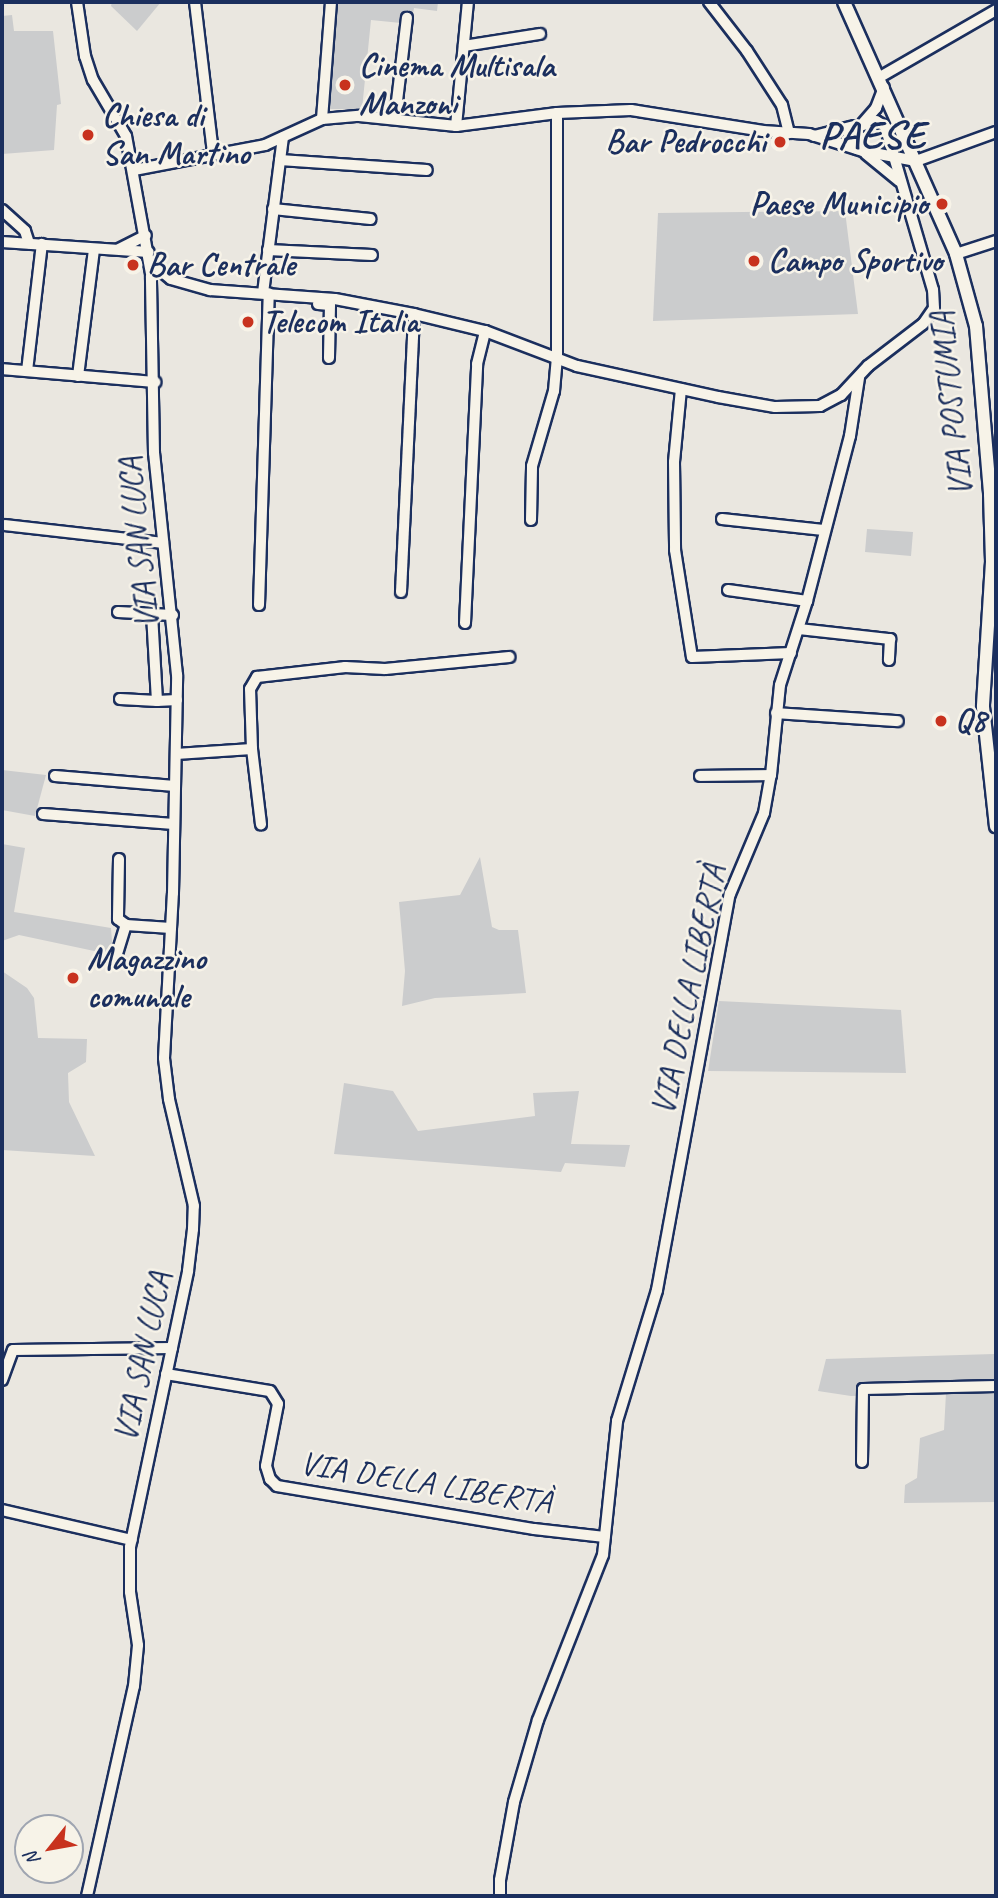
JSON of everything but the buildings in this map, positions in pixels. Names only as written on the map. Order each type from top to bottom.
[{"type":"main road","name":"VIA POSTUMIA","points":[[844,2],[882,82],[956,254],[976,326],[994,518],[991,639],[983,707],[994,787],[996,826]]},
{"type":"main road","points":[[983,390],[996,388]]},
{"type":"street","points":[[77,2],[85,56],[93,80],[127,136],[149,253],[159,275],[210,290],[335,299],[414,314],[485,331],[578,366],[775,407],[803,409],[820,406],[841,394],[868,366],[928,319],[935,300],[889,151],[885,126],[876,121]]},
{"type":"street","points":[[195,2],[213,154]]},
{"type":"street","points":[[322,119],[331,2]]},
{"type":"street","points":[[456,126],[468,2]]},
{"type":"street","points":[[709,2],[747,51],[782,105],[789,133]]},
{"type":"street","points":[[899,181],[848,140],[848,132],[876,108],[882,82],[996,10]]},
{"type":"street","points":[[395,118],[407,18]]},
{"type":"street","points":[[464,46],[540,33]]},
{"type":"street","points":[[135,170],[265,145],[322,119],[395,118],[456,126],[557,113],[631,110],[763,131],[814,136],[860,150],[889,151],[916,161],[996,132]]},
{"type":"street","points":[[531,520],[532,466],[554,391],[557,358],[557,113]]},
{"type":"street","points":[[814,136],[876,121],[900,125]]},
{"type":"street","points":[[258,605],[268,250],[284,137]]},
{"type":"street","points":[[889,151],[906,139]]},
{"type":"street","points":[[280,160],[427,170]]},
{"type":"street","points":[[2,209],[25,231],[29,243]]},
{"type":"street","points":[[273,209],[370,219]]},
{"type":"street","points":[[114,250],[146,235]]},
{"type":"street","points":[[956,254],[996,241]]},
{"type":"street","points":[[2,242],[149,253]]},
{"type":"street","points":[[27,371],[42,244]]},
{"type":"street","points":[[78,376],[94,249]]},
{"type":"street","points":[[268,250],[372,255]]},
{"type":"street","name":"VIA SAN LUCA","points":[[87,1896],[138,1664],[138,1644],[130,1592],[132,1540],[188,1271],[194,1206],[165,1079],[177,700],[173,615],[154,453],[153,295],[159,275]]},
{"type":"street","points":[[267,295],[330,305],[329,358]]},
{"type":"street","points":[[401,592],[414,314]]},
{"type":"street","points":[[465,623],[477,364],[485,331]]},
{"type":"street","points":[[2,369],[155,382]]},
{"type":"street","name":"VIA DELLA LIBERTÀ","points":[[500,1896],[500,1880],[514,1801],[538,1720],[603,1555],[617,1421],[657,1290],[730,894],[764,813],[771,775],[776,713],[850,436],[859,378]]},
{"type":"street","points":[[681,389],[674,462],[675,551],[692,657],[791,653]]},
{"type":"street","points":[[722,519],[823,530]]},
{"type":"street","points":[[5,525],[163,543]]},
{"type":"street","points":[[728,590],[807,601]]},
{"type":"street","points":[[118,612],[173,615]]},
{"type":"street","points":[[152,614],[157,701]]},
{"type":"street","points":[[799,629],[890,639],[889,660]]},
{"type":"street","points":[[261,824],[252,749],[250,688],[257,677],[345,667],[385,669],[509,657]]},
{"type":"street","points":[[120,699],[177,700]]},
{"type":"street","points":[[776,713],[898,721]]},
{"type":"street","points":[[176,754],[252,749]]},
{"type":"street","points":[[700,776],[771,775]]},
{"type":"street","points":[[55,776],[175,786]]},
{"type":"street","points":[[43,814],[174,824]]},
{"type":"street","points":[[119,859],[118,919],[126,925],[171,928]]},
{"type":"street","points":[[116,957],[126,925]]},
{"type":"street","points":[[2,1380],[13,1350],[172,1348]]},
{"type":"street","name":"VIA DELLA LIBERTÀ","points":[[166,1374],[270,1391],[278,1404],[266,1466],[270,1479],[277,1486],[605,1537]]},
{"type":"street","points":[[862,1462],[863,1389],[996,1386]]},
{"type":"street","points":[[2,1510],[132,1540]]},
{"type":"shaded area","points":[[112,2],[161,2],[137,31],[111,6]]},
{"type":"shaded area","points":[[337,2],[438,2],[437,11],[414,8],[411,24],[371,20],[362,109],[330,109]]},
{"type":"shaded area","points":[[12,15],[14,31],[53,31],[61,104],[57,105],[54,150],[2,154],[2,16]]},
{"type":"shaded area","points":[[845,211],[858,314],[653,321],[658,213]]},
{"type":"shaded area","points":[[867,529],[913,532],[911,556],[865,552]]},
{"type":"shaded area","points":[[2,770],[46,775],[35,816],[2,810]]},
{"type":"shaded area","points":[[2,844],[25,848],[14,912],[111,928],[113,955],[19,935],[2,941]]},
{"type":"shaded area","points":[[480,857],[492,927],[499,930],[518,930],[526,993],[435,998],[402,1006],[405,971],[399,902],[460,895]]},
{"type":"shaded area","points":[[2,971],[27,988],[34,998],[38,1038],[87,1039],[86,1062],[68,1073],[69,1102],[95,1156],[2,1150]]},
{"type":"shaded area","points":[[719,1001],[901,1010],[906,1073],[708,1071]]},
{"type":"shaded area","points":[[344,1083],[393,1091],[418,1131],[535,1116],[533,1093],[579,1091],[571,1144],[630,1145],[625,1167],[565,1163],[561,1172],[334,1154]]},
{"type":"shaded area","points":[[994,1354],[996,1502],[904,1503],[905,1485],[917,1478],[920,1438],[944,1430],[946,1393],[851,1396],[818,1391],[826,1359]]},
{"type":"place","name":"Cinema Multisala Manzoni","points":[[345,85]]},
{"type":"place","name":"Chiesa di San Martino","points":[[88,135]]},
{"type":"place","name":"Bar Pedrocchi","points":[[780,142]]},
{"type":"place","name":"Paese Municipio","points":[[942,204]]},
{"type":"place","name":"Campo Sportivo","points":[[754,261]]},
{"type":"place","name":"Bar Centrale","points":[[133,265]]},
{"type":"place","name":"Telecom Italia","points":[[248,322]]},
{"type":"place","name":"Q8","points":[[941,721]]},
{"type":"place","name":"Magazzino comunale","points":[[73,978]]},
{"type":"district","name":"PAESE","points":[[873,135]]}]
